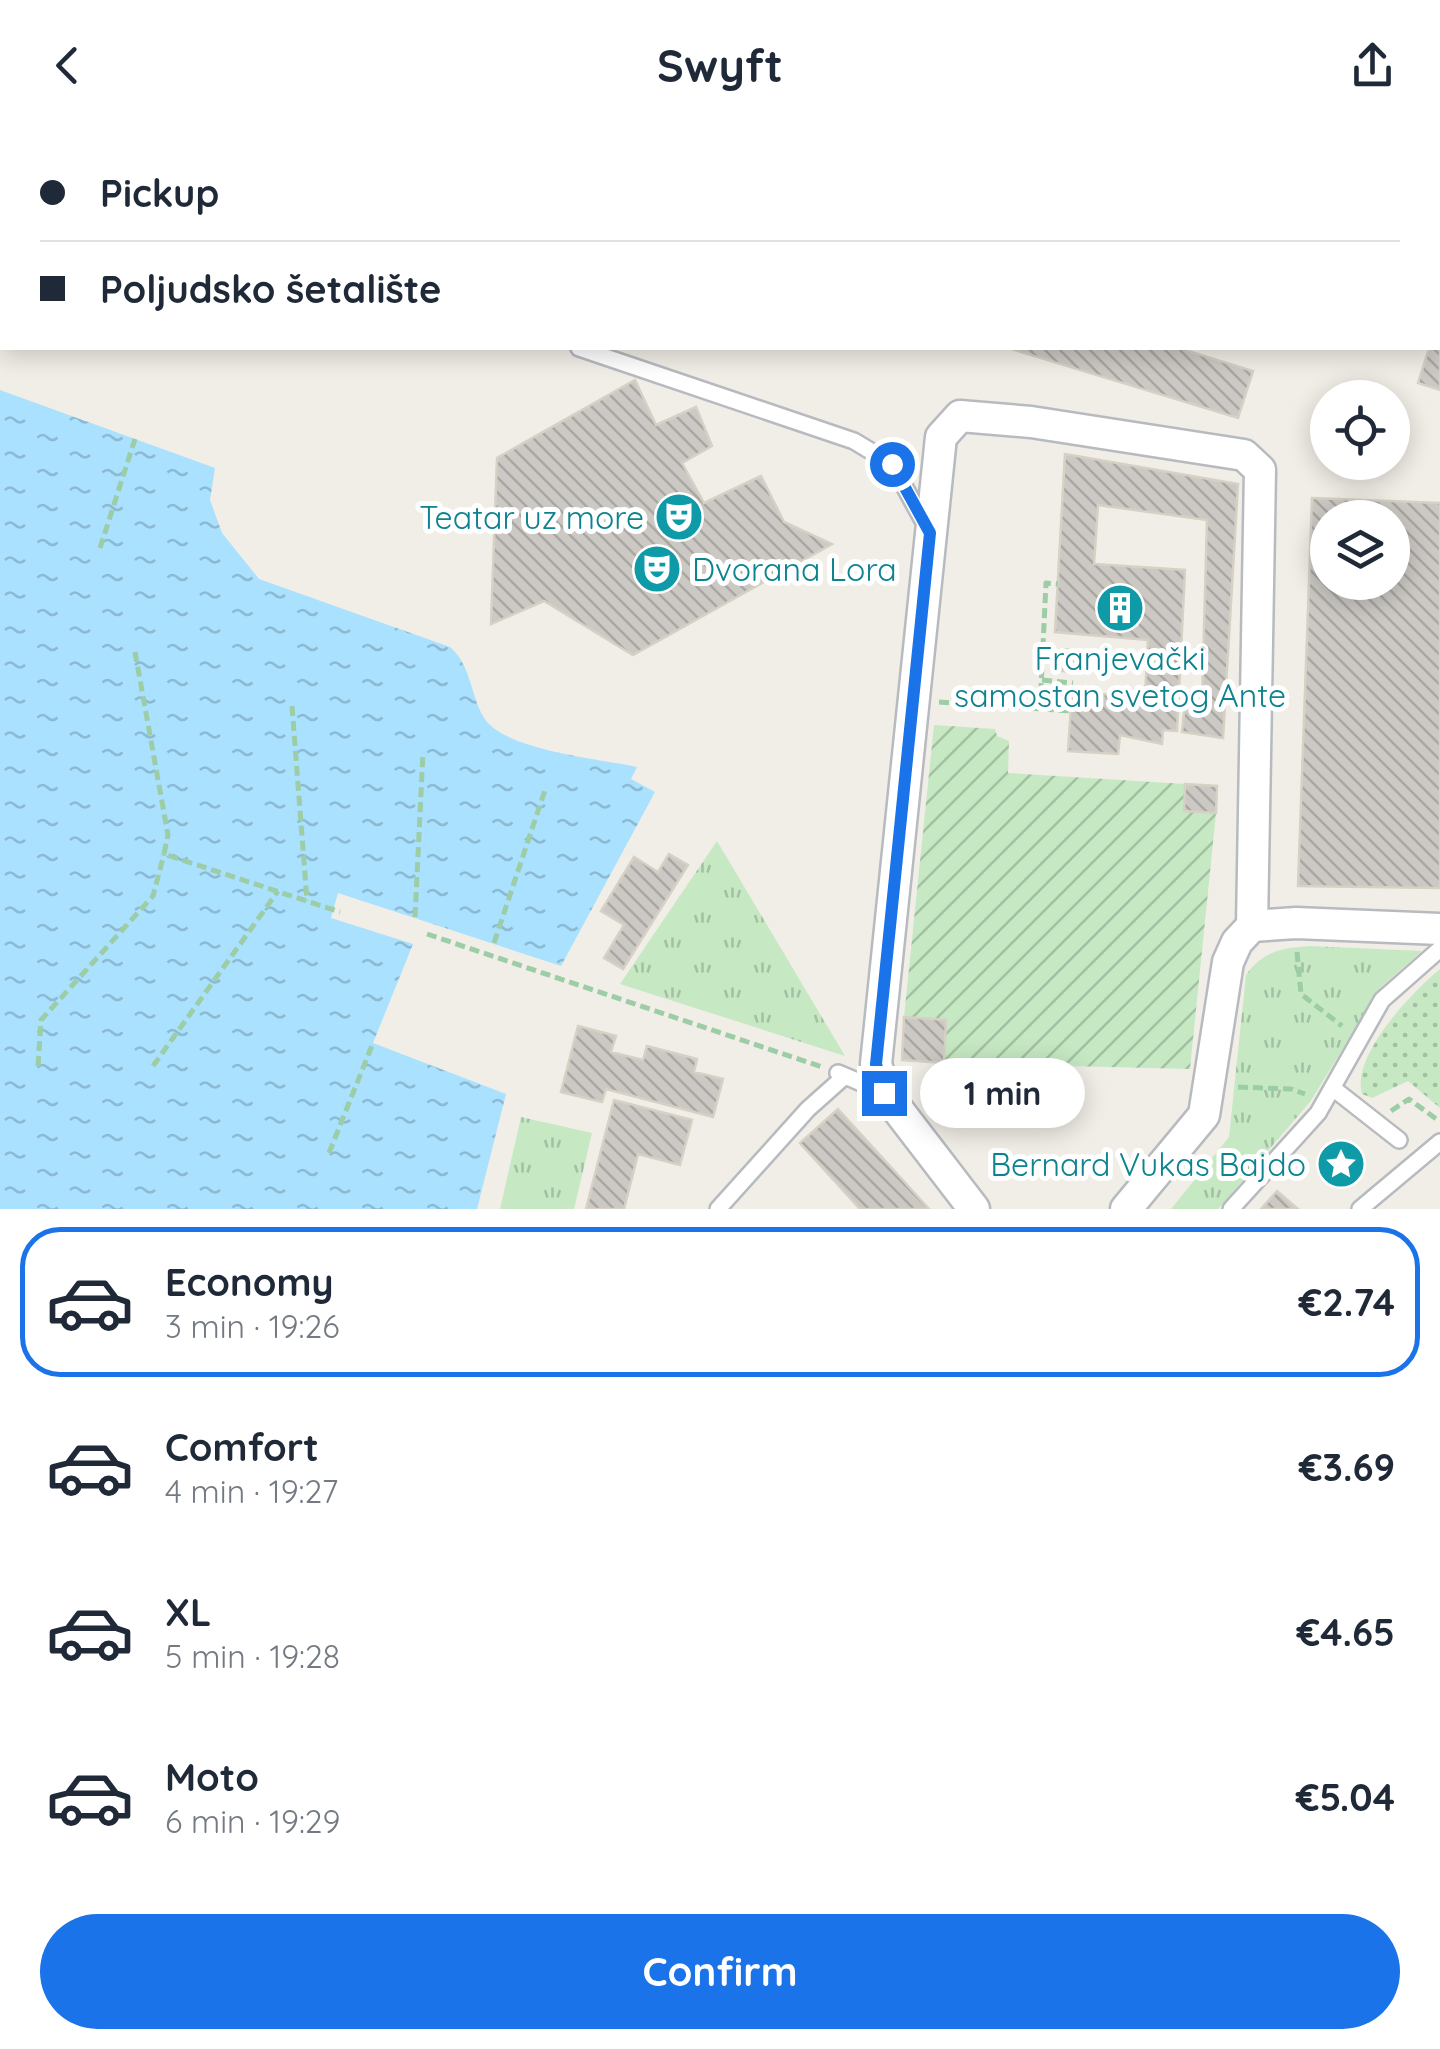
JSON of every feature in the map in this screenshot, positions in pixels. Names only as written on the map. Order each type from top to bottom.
[{"type":"street","points":[[974,1209],[884,1093],[876,1064],[941,437],[960,416],[1031,422],[1244,455],[1254,460],[1260,470],[1252,926],[1237,942],[1228,962],[1204,1115],[1126,1209]]},
{"type":"street","points":[[1252,926],[1296,923],[1440,929]]},
{"type":"lane","points":[[585,350],[854,441],[892,464],[930,533]]},
{"type":"lane","points":[[1231,1209],[1330,1096],[1382,1000],[1440,949]]},
{"type":"lane","points":[[718,1209],[840,1074],[884,1093]]},
{"type":"lane","points":[[1330,1096],[1399,1140]]},
{"type":"lane","points":[[1360,1209],[1440,1142]]},
{"type":"path","points":[[100,548],[135,439]]},
{"type":"path","points":[[1040,708],[1046,583],[1058,584]]},
{"type":"path","points":[[38,1066],[41,1020],[153,896],[164,854],[168,835],[135,652]]},
{"type":"path","points":[[1042,680],[1072,683]]},
{"type":"path","points":[[914,700],[1071,711]]},
{"type":"path","points":[[292,706],[308,901]]},
{"type":"path","points":[[415,917],[422,752]]},
{"type":"path","points":[[494,942],[545,790]]},
{"type":"path","points":[[164,854],[340,912]]},
{"type":"path","points":[[152,1066],[278,891]]},
{"type":"path","points":[[1296,923],[1301,994],[1360,1040]]},
{"type":"path","points":[[427,934],[840,1074]]},
{"type":"path","points":[[329,1152],[373,1043]]},
{"type":"path","points":[[1250,1085],[1330,1096]]},
{"type":"green space","points":[[934,725],[995,729],[997,736],[1009,741],[1008,773],[1185,784],[1216,813],[1190,1069],[944,1063],[946,1020],[904,1017]]},
{"type":"green space","points":[[717,841],[845,1056],[620,984]]},
{"type":"green space","points":[[1310,946],[1422,951],[1381,987],[1310,1102],[1218,1209],[1171,1209],[1229,1137],[1246,975],[1274,952]]},
{"type":"green space","points":[[1440,969],[1440,1108],[1408,1081],[1372,1098],[1362,1094],[1365,1062],[1374,1044],[1414,993]]},
{"type":"green space","points":[[521,1117],[592,1133],[574,1209],[500,1209]]},
{"type":"water","points":[[0,390],[215,468],[210,500],[222,533],[259,579],[450,647],[462,662],[483,716],[493,728],[530,745],[637,767],[631,779],[655,792],[561,966],[338,893],[331,918],[413,944],[373,1043],[506,1094],[477,1209],[0,1209]]},
{"type":"building","points":[[1015,350],[1188,350],[1253,371],[1238,418]]},
{"type":"building","points":[[1428,350],[1440,350],[1440,390],[1418,383]]},
{"type":"building","points":[[635,380],[656,425],[696,407],[712,446],[682,463],[704,503],[761,476],[784,522],[832,544],[633,655],[544,601],[491,624],[497,458]]},
{"type":"building","name":"Franjevački samostan svetog Ante","points":[[1065,454],[1238,484],[1223,738],[1182,732],[1185,703],[1202,703],[1207,520],[1098,505],[1094,564],[1185,570],[1177,731],[1163,730],[1162,744],[1120,735],[1118,754],[1068,751],[1072,692],[1145,697],[1148,640],[1055,632]]},
{"type":"building","points":[[1410,502],[1440,503],[1440,888],[1298,886],[1310,553],[1310,600],[1410,600]]},
{"type":"building","points":[[1054,649],[1075,650],[1073,672],[1051,670]]},
{"type":"building","points":[[1185,784],[1217,786],[1216,813],[1184,811]]},
{"type":"building","points":[[669,854],[688,865],[623,969],[604,958],[624,925],[601,911],[634,857],[658,872]]},
{"type":"building","points":[[904,1017],[946,1020],[944,1063],[902,1060]]},
{"type":"building","points":[[578,1026],[616,1036],[611,1052],[643,1060],[647,1046],[697,1059],[694,1072],[723,1079],[713,1117],[606,1089],[602,1102],[561,1092]]},
{"type":"building","points":[[614,1100],[692,1120],[680,1165],[638,1154],[624,1209],[586,1209]]},
{"type":"building","points":[[838,1109],[929,1209],[860,1209],[800,1143]]},
{"type":"building","points":[[1277,1191],[1298,1209],[1261,1209]]},
{"type":"place","name":"Teatar uz more","points":[[679,517]]},
{"type":"place","name":"Dvorana Lora","points":[[657,569]]},
{"type":"place","name":"Franjevački samostan svetog Ante","points":[[1120,608]]},
{"type":"place","name":"Bernard Vukas Bajdo","points":[[1341,1164]]},
{"type":"route","points":[[884,1093],[876,1064],[930,533],[892,464]]}]
